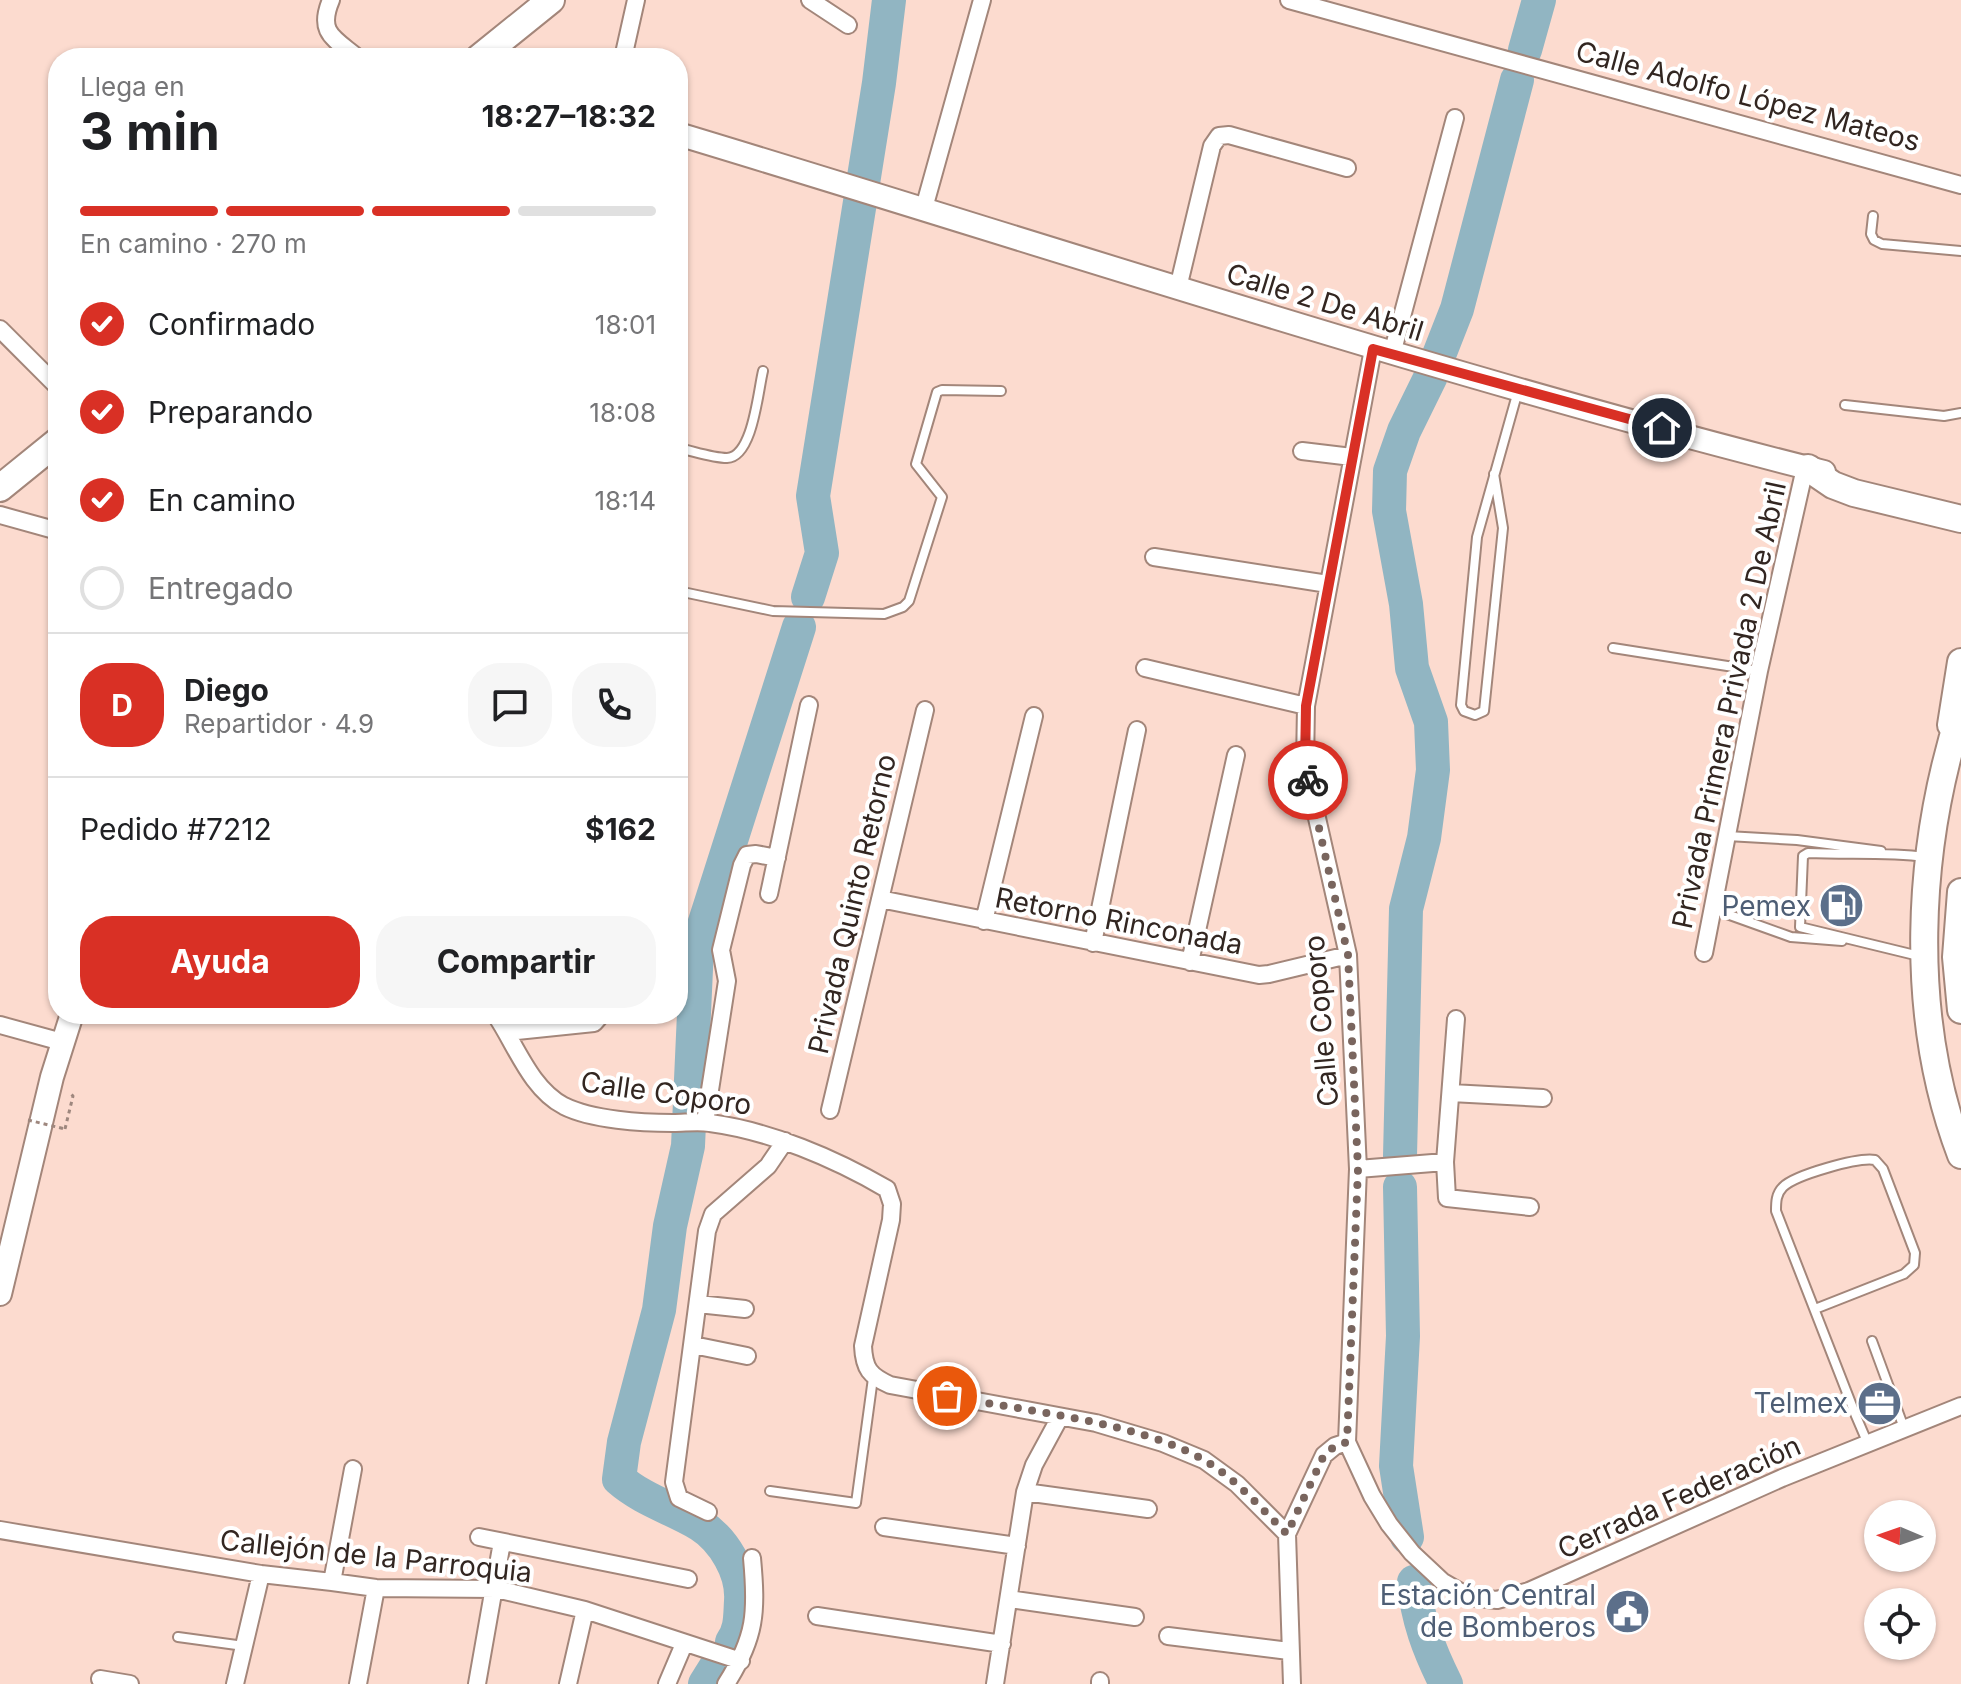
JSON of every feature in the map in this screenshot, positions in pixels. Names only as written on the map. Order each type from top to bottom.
[{"type":"main road","points":[[491,48],[551,0]]},
{"type":"main road","name":"Calle 2 De Abril","points":[[688,137],[1382,352],[1961,507]]},
{"type":"main road","points":[[0,488],[48,449]]},
{"type":"main road","points":[[1807,468],[1833,485],[1854,493],[1961,519]]},
{"type":"main road","points":[[1961,662],[1930,857],[1923,957],[1930,1045],[1961,1155]]},
{"type":"main road","points":[[1947,753],[1961,710]]},
{"type":"main road","points":[[1961,892],[1956,957],[1961,1010]]},
{"type":"main road","points":[[0,1294],[68,1024]]},
{"type":"street","points":[[331,0],[325,25],[330,35],[346,48]]},
{"type":"street","points":[[625,48],[636,0]]},
{"type":"street","points":[[810,0],[848,25]]},
{"type":"street","points":[[924,208],[982,0]]},
{"type":"street","name":"Calle Adolfo López Mateos","points":[[1289,0],[1961,185]]},
{"type":"street","name":"Calle Coporo","points":[[1347,1442],[1358,1169],[1348,955],[1305,765],[1306,706],[1352,457],[1455,118]]},
{"type":"street","points":[[1178,288],[1212,146],[1219,136],[1229,135],[1347,168]]},
{"type":"street","points":[[0,329],[48,377]]},
{"type":"street","points":[[1302,451],[1352,457]]},
{"type":"street","name":"Privada Primera Privada 2 De Abril","points":[[1704,953],[1759,671],[1807,468]]},
{"type":"street","points":[[0,515],[48,528]]},
{"type":"street","points":[[1154,557],[1328,584]]},
{"type":"street","points":[[1145,668],[1306,706]]},
{"type":"street","points":[[769,894],[809,705]]},
{"type":"street","name":"Privada Quinto Retorno","points":[[830,1110],[925,710]]},
{"type":"street","points":[[984,921],[1034,716]]},
{"type":"street","points":[[1093,943],[1137,730]]},
{"type":"street","points":[[1190,962],[1236,755]]},
{"type":"street","points":[[705,1122],[727,981],[721,950],[742,865],[747,855],[777,858]]},
{"type":"street","name":"Retorno Rinconada","points":[[880,899],[1190,962],[1269,974],[1348,955]]},
{"type":"street","points":[[1456,1019],[1445,1162],[1447,1198],[1530,1207]]},
{"type":"street","name":"Calle Coporo","points":[[502,1024],[538,1085],[564,1106],[592,1116],[671,1123],[705,1122],[759,1132],[887,1189],[892,1204],[863,1346],[864,1365],[873,1378]]},
{"type":"street","points":[[507,1032],[584,1024]]},
{"type":"street","points":[[0,1025],[62,1042]]},
{"type":"street","points":[[1451,1093],[1543,1098]]},
{"type":"street","points":[[708,1512],[686,1503],[675,1491],[707,1231],[713,1214],[768,1166],[785,1141]]},
{"type":"street","points":[[1358,1169],[1445,1162]]},
{"type":"street","points":[[698,1304],[745,1309]]},
{"type":"street","points":[[693,1345],[747,1356]]},
{"type":"street","points":[[873,1378],[890,1385],[1096,1423],[1163,1443],[1204,1460],[1237,1484],[1287,1534]]},
{"type":"street","name":"Cerrada Federación","points":[[1347,1442],[1372,1496],[1412,1553],[1443,1582],[1469,1597],[1497,1600],[1529,1591],[1782,1478],[1961,1407]]},
{"type":"street","points":[[995,1684],[1025,1492],[1034,1465],[1060,1417]]},
{"type":"street","points":[[1292,1684],[1287,1534],[1324,1455],[1335,1446],[1347,1442]]},
{"type":"street","points":[[332,1582],[353,1469]]},
{"type":"street","points":[[1025,1492],[1148,1509]]},
{"type":"street","points":[[884,1527],[1017,1546]]},
{"type":"street","name":"Callejón de la Parroquia","points":[[0,1530],[261,1574],[376,1588],[496,1589],[585,1610],[741,1661]]},
{"type":"street","points":[[479,1537],[688,1579]]},
{"type":"street","points":[[477,1684],[502,1542]]},
{"type":"street","points":[[726,1684],[741,1661],[754,1623],[756,1598],[752,1558]]},
{"type":"street","name":"Callejón de la Parroquia","points":[[235,1684],[261,1574]]},
{"type":"street","points":[[358,1684],[376,1588]]},
{"type":"street","points":[[1009,1599],[1135,1617]]},
{"type":"street","points":[[568,1684],[585,1610]]},
{"type":"street","points":[[817,1616],[1002,1644]]},
{"type":"street","points":[[1168,1636],[1289,1651]]},
{"type":"street","points":[[667,1684],[684,1644]]},
{"type":"street","points":[[100,1679],[130,1684]]},
{"type":"lane","points":[[1873,216],[1871,234],[1874,240],[1882,244],[1961,251]]},
{"type":"lane","points":[[688,450],[727,458],[738,455],[747,444],[763,371]]},
{"type":"lane","points":[[1494,474],[1503,528],[1484,711],[1475,715],[1464,711],[1461,705],[1477,537],[1494,474],[1518,389]]},
{"type":"lane","points":[[688,593],[773,611],[884,614],[903,607],[909,601],[942,497],[916,464],[937,392],[1001,391]]},
{"type":"lane","points":[[1845,405],[1944,416],[1961,413]]},
{"type":"lane","points":[[1613,648],[1759,671]]},
{"type":"lane","points":[[1726,836],[1797,840],[1930,857]]},
{"type":"lane","points":[[1893,853],[1865,856],[1808,853],[1803,856],[1799,926],[1923,957]]},
{"type":"lane","points":[[1713,909],[1791,937],[1859,942]]},
{"type":"lane","points":[[1815,1309],[1904,1274],[1914,1265],[1915,1253],[1883,1169],[1875,1160],[1864,1158],[1824,1169],[1784,1185],[1776,1196],[1776,1211],[1868,1444]]},
{"type":"lane","points":[[1872,1341],[1905,1429]]},
{"type":"lane","points":[[770,1491],[856,1503],[873,1378]]},
{"type":"lane","points":[[178,1637],[244,1646]]},
{"type":"path","points":[[28,1120],[65,1129],[73,1096]]},
{"type":"waterway","points":[[808,597],[822,553],[813,496],[879,83],[889,0]]},
{"type":"waterway","points":[[1525,50],[1539,0]]},
{"type":"waterway","points":[[1439,355],[1457,309],[1517,80]]},
{"type":"waterway","points":[[1400,1156],[1406,909],[1424,838],[1433,770],[1431,722],[1412,668],[1406,604],[1389,511],[1390,471],[1404,431],[1431,376]]},
{"type":"waterway","points":[[732,1642],[740,1623],[741,1590],[735,1568],[724,1548],[699,1524],[619,1479],[624,1442],[659,1310],[670,1226],[688,1146],[697,947],[799,627]]},
{"type":"waterway","points":[[1400,1187],[1403,1336],[1396,1466],[1407,1537]]},
{"type":"waterway","points":[[1414,1582],[1425,1634],[1446,1684]]},
{"type":"waterway","points":[[705,1684],[715,1668]]},
{"type":"way so far","points":[[947,1396],[1096,1423],[1163,1443],[1204,1460],[1237,1484],[1287,1534],[1324,1455],[1335,1446],[1347,1442],[1358,1169],[1348,955],[1308,780]]},
{"type":"place","name":"Pemex","points":[[1842,906]]},
{"type":"place","name":"Telmex","points":[[1879,1403]]},
{"type":"place","name":"Estación Central de Bomberos","points":[[1627,1611]]},
{"type":"route","points":[[1308,780],[1305,765],[1306,706],[1373,349],[1662,428]]}]
